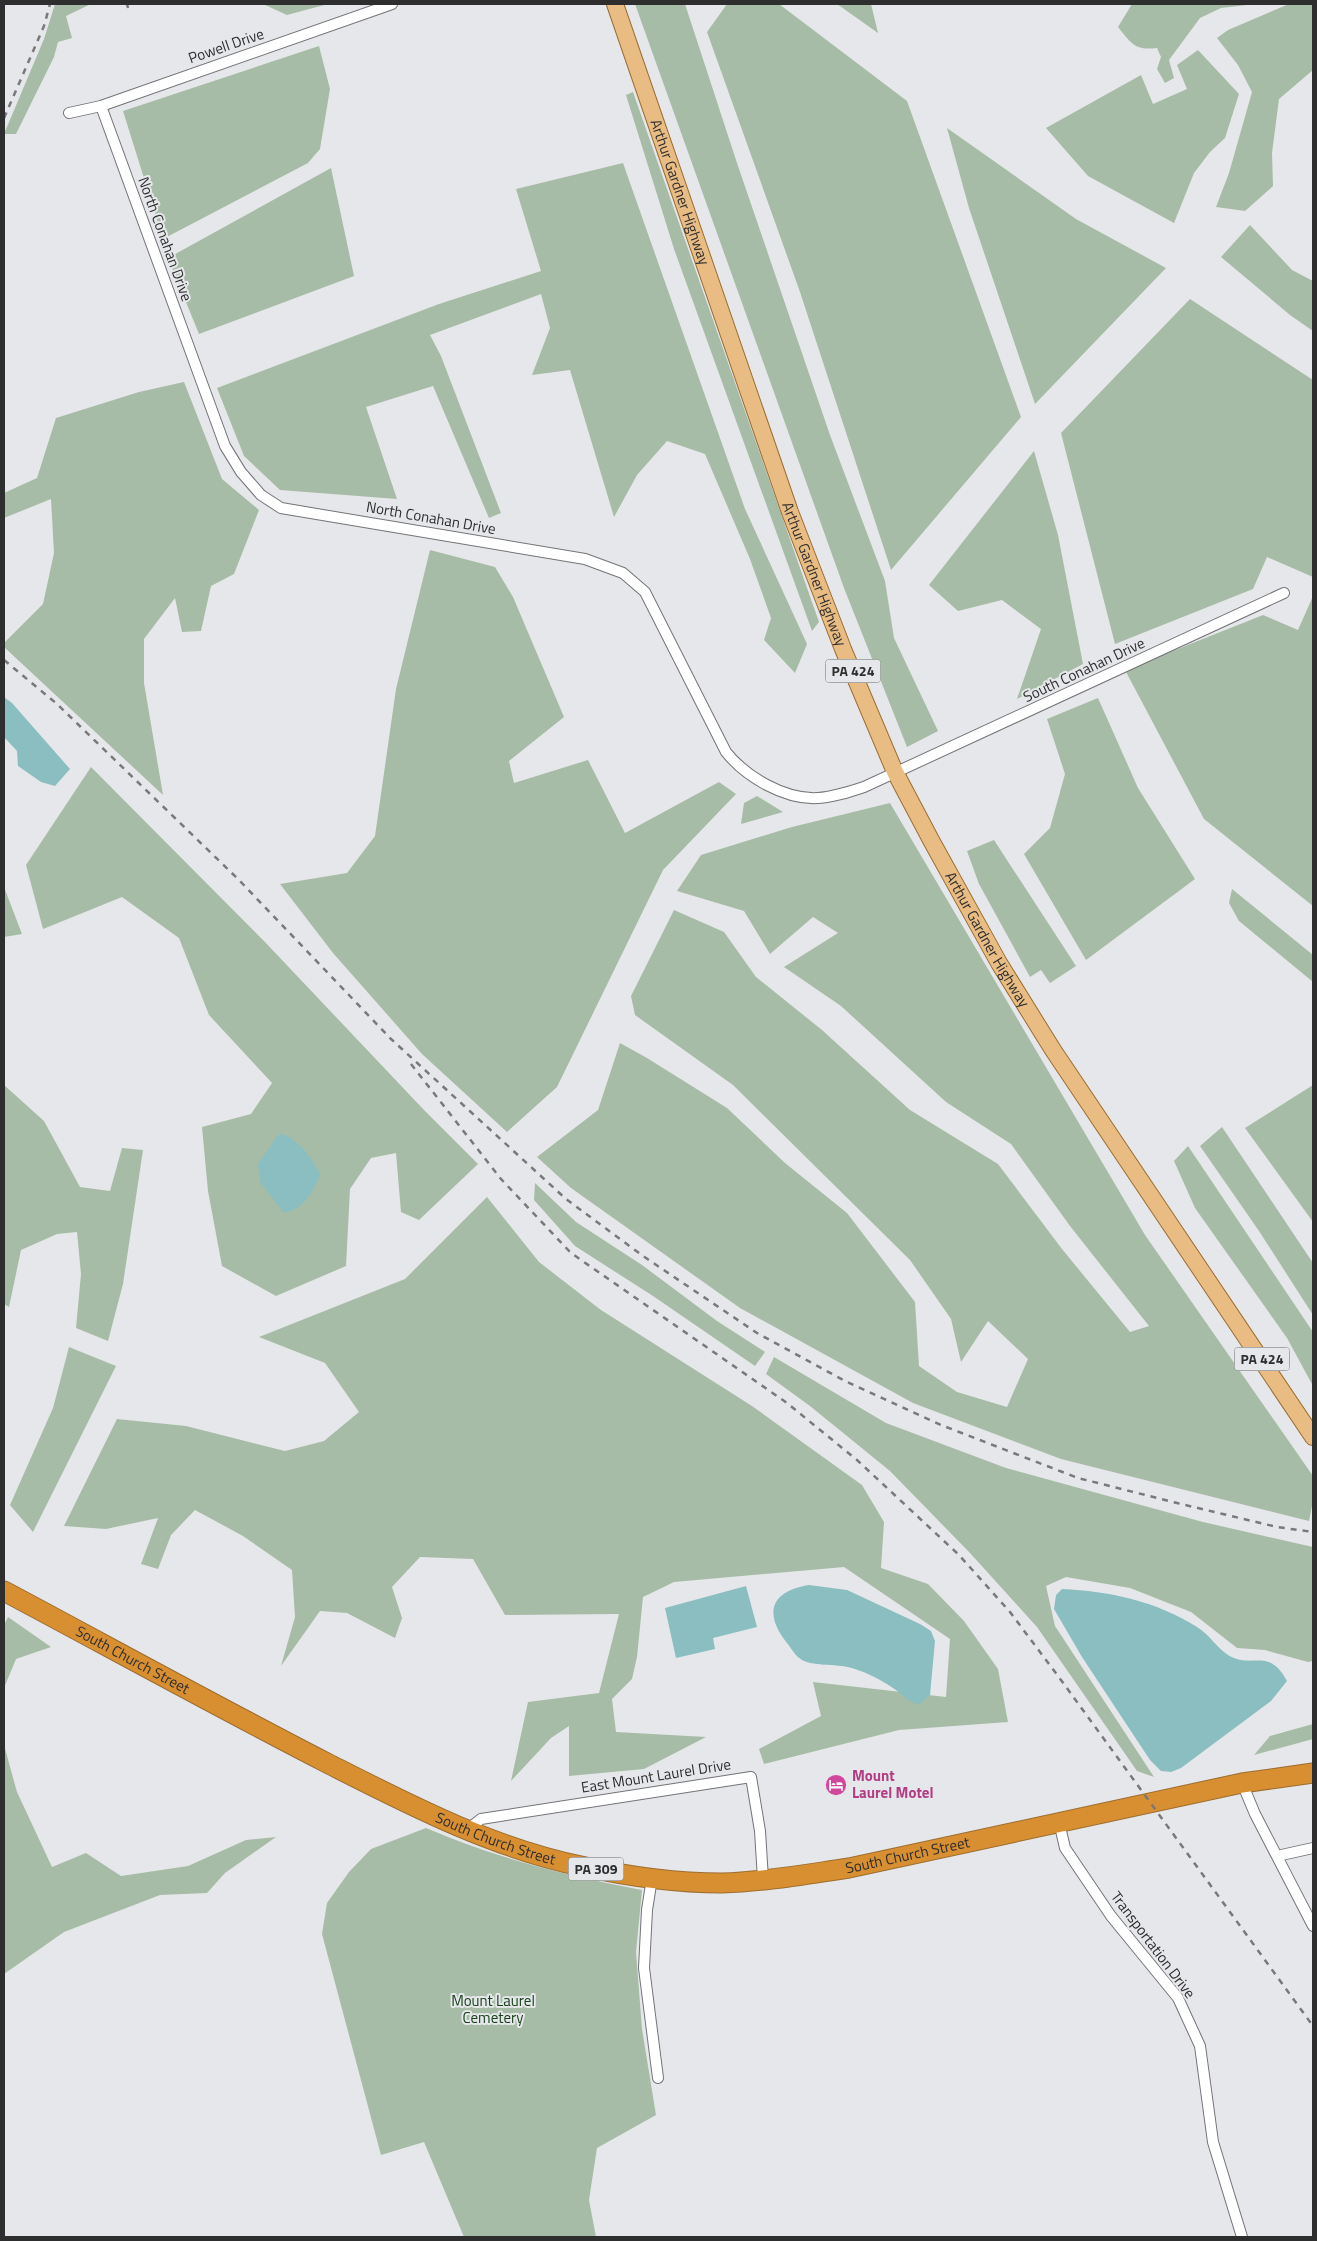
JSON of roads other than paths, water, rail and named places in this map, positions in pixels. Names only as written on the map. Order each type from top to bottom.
[{"type":"highway","name":"South Church Street","points":[[4,1590],[273,1735],[375,1787],[468,1829],[509,1846],[580,1866],[652,1878],[722,1883],[849,1868],[1242,1783],[1313,1773]]},
{"type":"highway","name":"South Church Street","points":[[1242,1783],[1313,1761]]},
{"type":"main road","name":"Arthur Gardner Highway","points":[[614,4],[790,512],[843,649],[895,772],[1000,963],[1053,1050],[1210,1281],[1313,1438]]},
{"type":"main road","name":"Arthur Gardner Highway","points":[[1210,1281],[1313,1426]]},
{"type":"street","name":"Powell Drive","points":[[68,113],[101,106],[392,4]]},
{"type":"street","name":"North Conahan Drive","points":[[101,106],[225,446],[241,472],[260,495],[282,508],[584,559],[623,573],[645,592],[726,752],[735,764],[760,781],[790,795],[816,798],[843,794],[895,772]]},
{"type":"street","name":"South Conahan Drive","points":[[895,772],[1101,679],[1284,593]]},
{"type":"street","name":"East Mount Laurel Drive","points":[[468,1829],[481,1819],[751,1777],[760,1831],[763,1879]]},
{"type":"street","points":[[1242,1783],[1255,1814],[1313,1926]]},
{"type":"street","name":"Transportation Drive","points":[[1059,1822],[1066,1848],[1111,1916],[1178,1998],[1200,2046],[1213,2142],[1242,2237]]},
{"type":"street","points":[[1277,1856],[1313,1848]]},
{"type":"street","points":[[652,1878],[647,1910],[644,1968],[658,2078]]},
{"type":"water","points":[[4,697],[12,703],[70,769],[55,786],[41,782],[18,766],[17,751],[4,737]]},
{"type":"water","points":[[282,1134],[304,1150],[320,1174],[311,1193],[301,1205],[289,1212],[283,1212],[260,1182],[258,1164],[278,1135]]},
{"type":"water","points":[[809,1585],[847,1590],[931,1631],[935,1641],[930,1695],[918,1705],[884,1682],[865,1673],[849,1667],[807,1662],[797,1656],[779,1632],[773,1613],[779,1598],[786,1592]]},
{"type":"water","points":[[746,1586],[757,1627],[713,1638],[715,1649],[676,1658],[665,1608]]},
{"type":"water","points":[[1062,1589],[1115,1595],[1165,1610],[1201,1630],[1228,1655],[1237,1659],[1260,1660],[1273,1664],[1280,1670],[1287,1681],[1271,1701],[1181,1768],[1171,1772],[1161,1771],[1150,1760],[1082,1657],[1054,1609],[1056,1595]]},
{"type":"railway","points":[[4,118],[44,26],[50,4]]},
{"type":"railway","points":[[127,4],[128,8]]},
{"type":"railway","points":[[4,660],[57,704],[238,879],[391,1039],[566,1199],[643,1256],[757,1333],[845,1381],[941,1425],[1078,1478],[1277,1527],[1313,1532]]},
{"type":"railway","points":[[411,1064],[501,1179],[571,1253],[787,1403],[857,1460],[959,1555],[1010,1612],[1313,2026]]},
{"type":"place","name":"Mount Laurel Motel","points":[[836,1785]]},
{"type":"park label","name":"Mount Laurel Cemetery","points":[[493,2010]]}]
